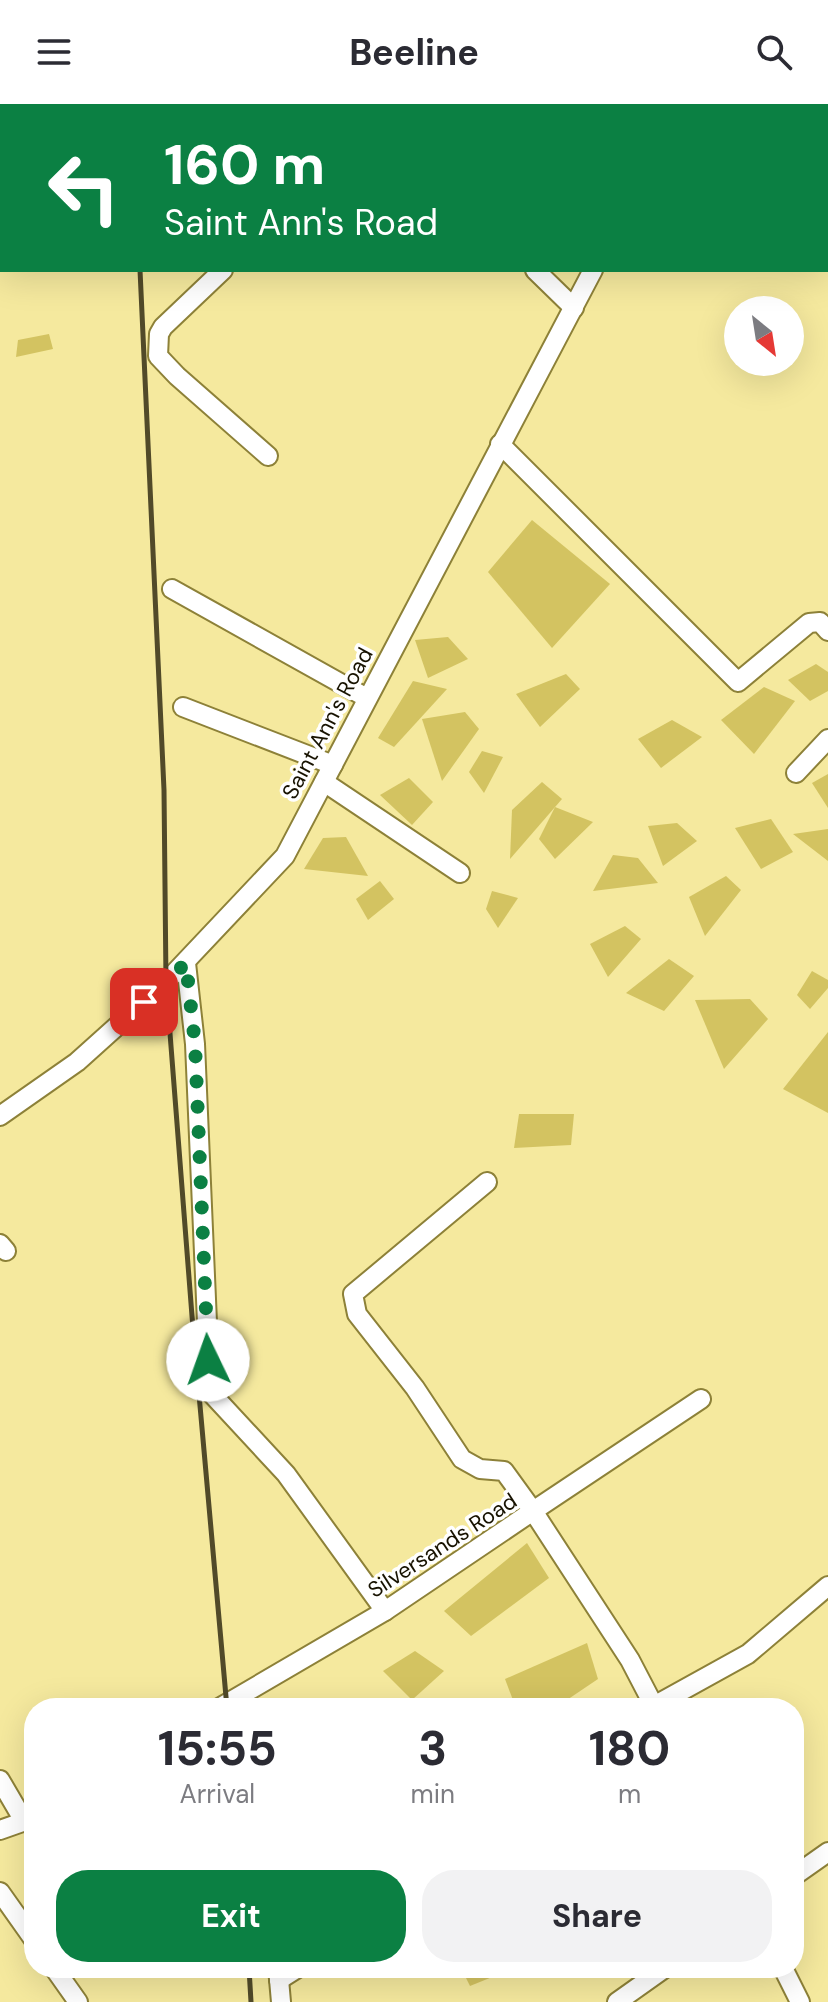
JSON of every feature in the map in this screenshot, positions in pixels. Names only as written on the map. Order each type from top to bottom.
[{"type":"street","points":[[221,272],[163,327],[159,334],[158,356],[268,456]]},
{"type":"street","points":[[537,272],[574,308]]},
{"type":"street","name":"Saint Ann's Road","points":[[0,1116],[77,1062],[186,963],[285,856],[592,272]]},
{"type":"street","points":[[500,444],[738,682],[809,623],[820,622],[828,631]]},
{"type":"street","points":[[172,589],[367,698]]},
{"type":"street","points":[[183,707],[333,765]]},
{"type":"street","points":[[796,773],[828,739]]},
{"type":"street","points":[[324,782],[460,873]]},
{"type":"street","points":[[186,963],[195,1044],[210,1392],[286,1474],[385,1611]]},
{"type":"street","points":[[487,1182],[353,1294],[357,1314],[415,1388],[462,1459],[480,1469],[504,1471],[533,1511],[701,1399]]},
{"type":"street","name":"Silversands Road","points":[[236,1698],[385,1611],[533,1511],[630,1660],[649,1698]]},
{"type":"street","points":[[670,1698],[748,1654],[828,1586]]},
{"type":"street","points":[[0,1780],[24,1812]]},
{"type":"street","points":[[0,1830],[24,1821]]},
{"type":"street","points":[[804,1869],[828,1852]]},
{"type":"street","points":[[0,1892],[24,1926]]},
{"type":"street","points":[[61,1978],[78,2002]]},
{"type":"street","points":[[278,1978],[281,2002]]},
{"type":"street","points":[[617,2002],[651,1978]]},
{"type":"street","points":[[788,1978],[800,2002]]},
{"type":"building","points":[[49,334],[53,349],[16,357],[18,340]]},
{"type":"building","points":[[532,520],[610,584],[552,648],[488,572]]},
{"type":"building","points":[[448,637],[468,659],[428,678],[415,640]]},
{"type":"building","points":[[816,664],[828,672],[828,691],[810,701],[788,680]]},
{"type":"building","points":[[566,674],[580,689],[540,727],[516,694]]},
{"type":"building","points":[[413,681],[447,689],[394,747],[378,738]]},
{"type":"building","points":[[764,687],[795,701],[754,754],[721,720]]},
{"type":"building","points":[[465,712],[479,729],[442,781],[422,719]]},
{"type":"building","points":[[672,720],[702,737],[661,768],[638,739]]},
{"type":"building","points":[[482,751],[503,757],[484,793],[469,772]]},
{"type":"building","points":[[828,774],[828,808],[812,783]]},
{"type":"building","points":[[409,778],[433,802],[412,825],[380,795]]},
{"type":"building","points":[[542,782],[562,799],[510,859],[512,810]]},
{"type":"building","points":[[555,807],[593,822],[555,859],[539,839]]},
{"type":"building","points":[[771,819],[793,852],[761,869],[735,828]]},
{"type":"building","points":[[677,823],[697,841],[663,866],[648,826]]},
{"type":"building","points":[[828,829],[828,861],[793,834]]},
{"type":"building","points":[[346,837],[368,876],[304,869],[323,838]]},
{"type":"building","points":[[613,855],[638,858],[658,883],[593,891]]},
{"type":"building","points":[[726,876],[741,890],[705,936],[689,897]]},
{"type":"building","points":[[380,881],[394,899],[368,920],[356,899]]},
{"type":"building","points":[[492,891],[518,898],[498,928],[486,909]]},
{"type":"building","points":[[625,926],[641,939],[608,977],[590,944]]},
{"type":"building","points":[[669,959],[694,976],[664,1011],[626,993]]},
{"type":"building","points":[[812,971],[828,980],[828,988],[810,1009],[797,995]]},
{"type":"building","points":[[750,999],[768,1019],[724,1069],[695,1000]]},
{"type":"building","points":[[828,1032],[828,1113],[783,1089]]},
{"type":"building","points":[[519,1114],[574,1114],[571,1145],[514,1148]]},
{"type":"building","points":[[527,1543],[549,1578],[471,1636],[444,1611]]},
{"type":"building","points":[[587,1643],[598,1679],[570,1698],[512,1698],[505,1679]]},
{"type":"building","points":[[415,1651],[444,1671],[414,1698],[410,1698],[383,1671]]},
{"type":"building","points":[[466,1978],[490,1978],[470,1986]]},
{"type":"railway","points":[[140,272],[164,790],[166,982],[226,1698]]},
{"type":"railway","points":[[250,1978],[251,2002]]},
{"type":"route","points":[[144,1002],[186,963],[195,1044],[208,1360]]}]
